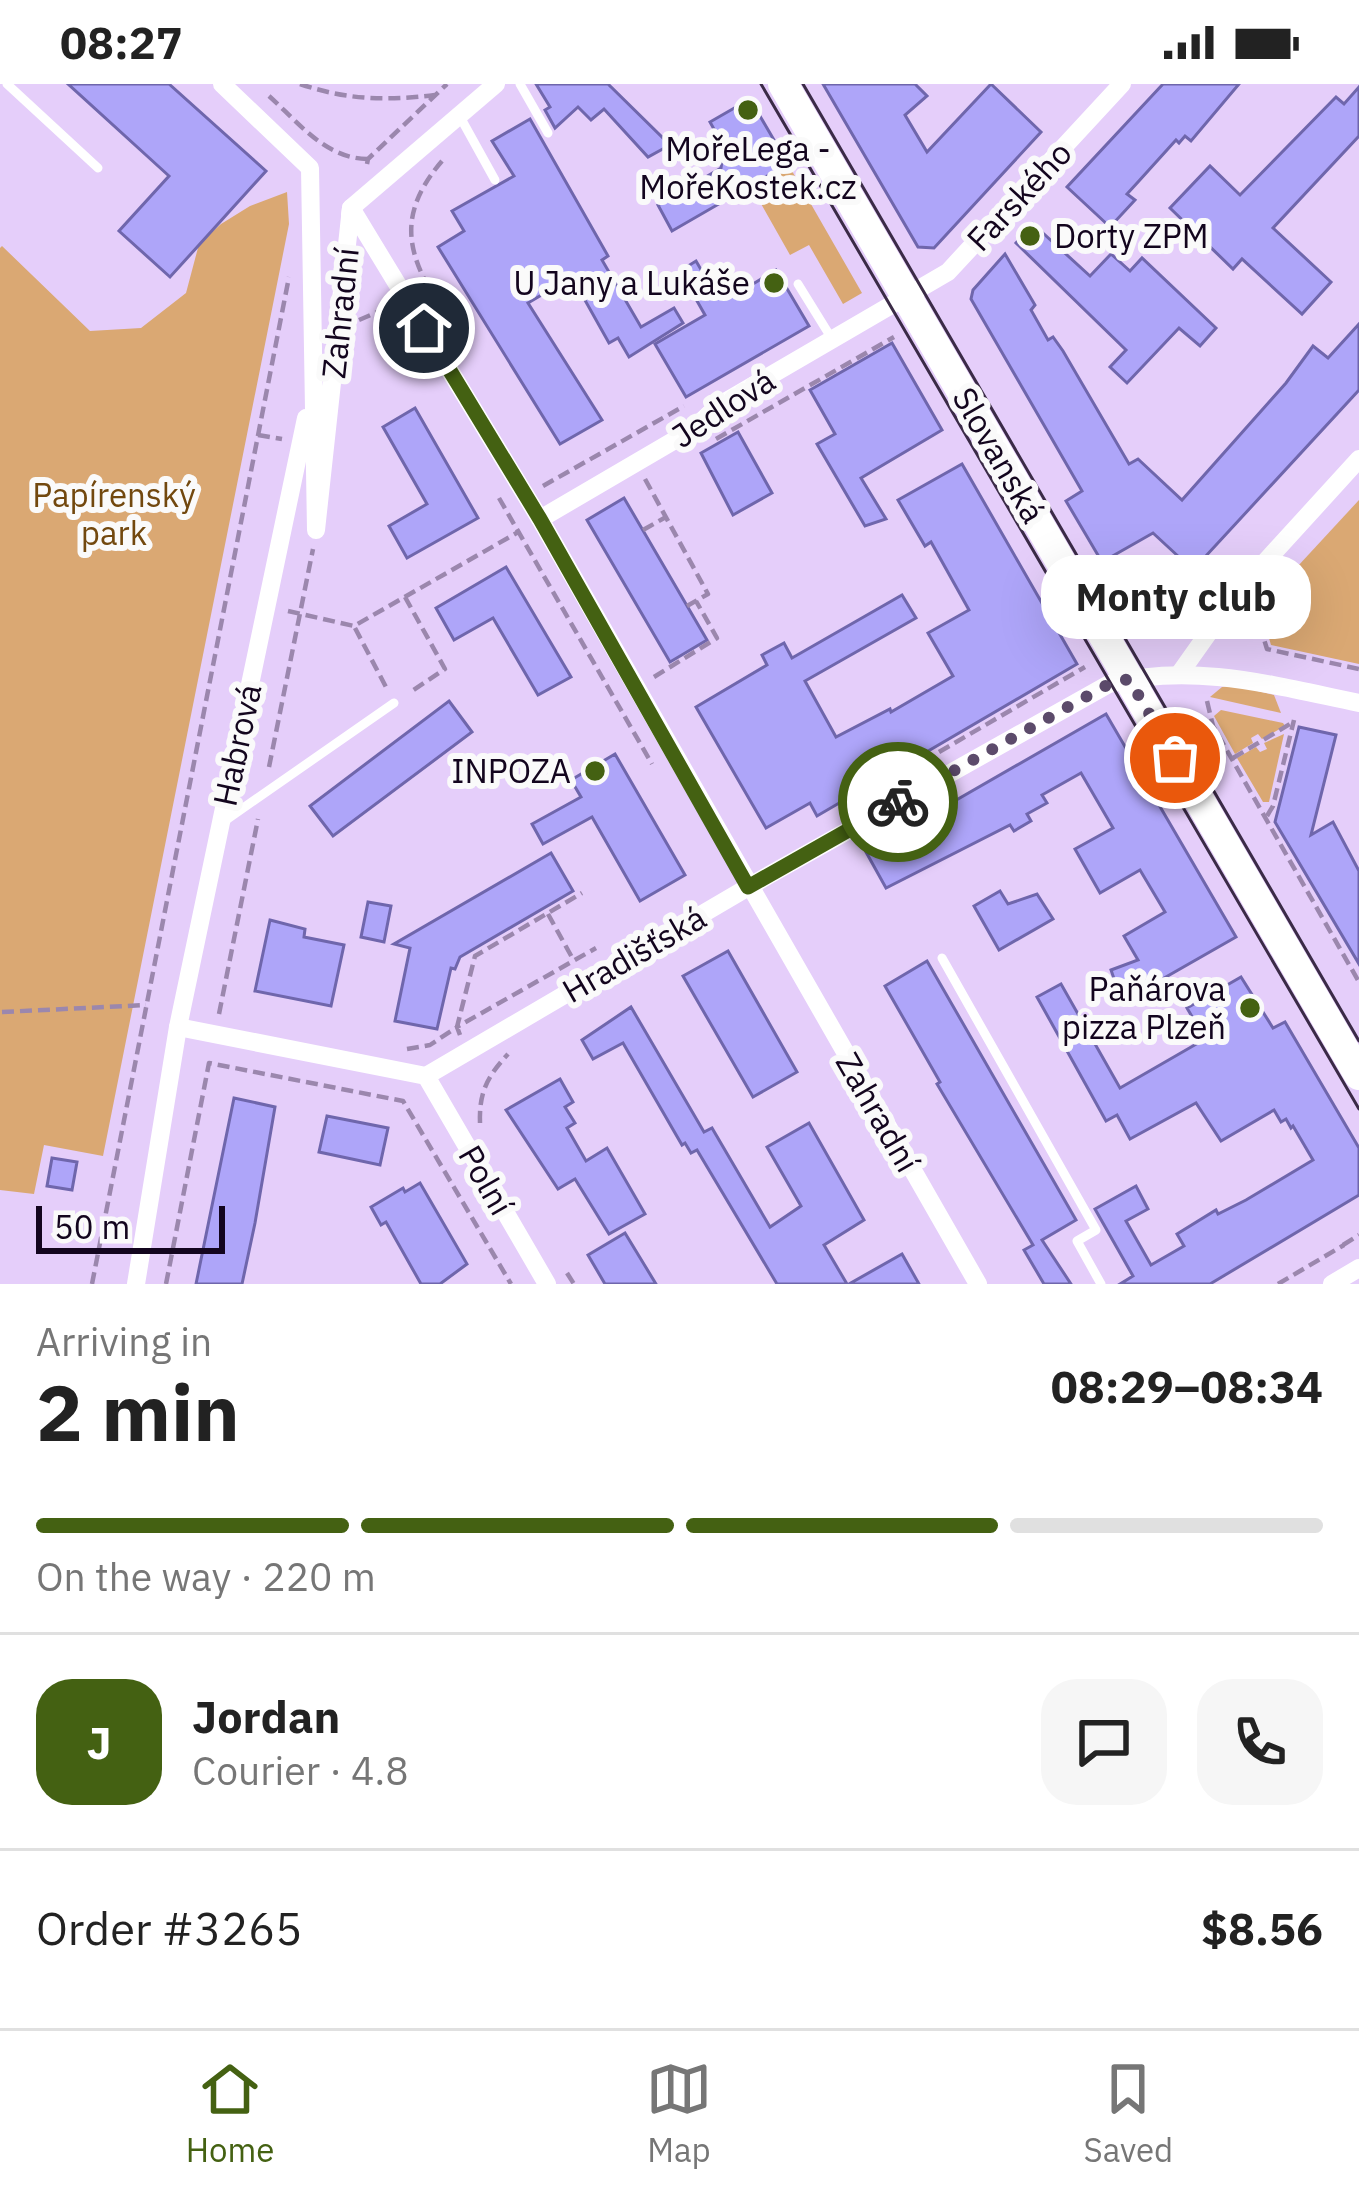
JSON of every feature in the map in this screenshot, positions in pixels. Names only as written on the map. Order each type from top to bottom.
[{"type":"main road","name":"Slovanská","points":[[783,84],[1359,1075]]},
{"type":"street","name":"Zahradní","points":[[222,84],[310,168],[316,530]]},
{"type":"street","points":[[351,208],[496,84]]},
{"type":"street","name":"Farského","points":[[906,296],[948,272],[1122,84]]},
{"type":"street","name":"Zahradní","points":[[316,530],[351,208]]},
{"type":"street","name":"Zahradní","points":[[351,208],[540,519],[978,1284]]},
{"type":"street","name":"Habrová","points":[[136,1284],[178,1027],[351,208]]},
{"type":"street","name":"Jedlová","points":[[540,519],[692,430],[718,406],[906,296]]},
{"type":"street","points":[[1180,673],[1236,594],[1359,459]]},
{"type":"street","name":"Hradišťská","points":[[426,1076],[748,887],[1109,684],[1180,673],[1250,680],[1359,703]]},
{"type":"street","points":[[178,1027],[426,1076]]},
{"type":"street","name":"Polní","points":[[426,1076],[547,1284]]},
{"type":"street","points":[[1332,1284],[1359,1268]]},
{"type":"lane","points":[[7,84],[98,168]]},
{"type":"lane","points":[[520,84],[548,133]]},
{"type":"lane","points":[[459,116],[495,180]]},
{"type":"lane","points":[[798,284],[832,340]]},
{"type":"lane","points":[[221,823],[394,703]]},
{"type":"lane","points":[[942,958],[1096,1230],[1077,1241],[1101,1284]]},
{"type":"path","points":[[256,84],[326,148],[346,159],[368,159]]},
{"type":"path","points":[[300,84],[349,99],[388,101],[435,95],[425,84]]},
{"type":"path","points":[[92,1284],[290,272]]},
{"type":"path","points":[[355,340],[359,319],[392,306]]},
{"type":"path","points":[[715,440],[894,338]]},
{"type":"path","points":[[656,474],[645,479],[708,594],[687,606]]},
{"type":"path","points":[[643,530],[666,517]]},
{"type":"path","points":[[266,606],[354,626],[540,519]]},
{"type":"path","points":[[166,1284],[316,530]]},
{"type":"path","points":[[354,626],[394,703],[445,669],[405,597]]},
{"type":"path","points":[[660,674],[717,638],[696,601]]},
{"type":"path","points":[[1253,604],[1267,649],[1359,669]]},
{"type":"path","points":[[1207,701],[1213,726],[1359,982]]},
{"type":"path","points":[[1232,759],[1294,720],[1267,816]]},
{"type":"path","points":[[405,1049],[430,1045],[457,1028],[475,956],[582,893]]},
{"type":"path","points":[[548,914],[574,961]]},
{"type":"path","points":[[2,1012],[146,1005]]},
{"type":"path","points":[[480,1126],[479,1097],[489,1075],[509,1053]]},
{"type":"path","points":[[209,1063],[403,1101],[511,1284]]},
{"type":"path","points":[[1277,1284],[1343,1245]]},
{"type":"path","points":[[563,1265],[574,1284]]},
{"type":"green space","points":[[788,164],[862,293],[843,304],[809,245],[790,255],[751,186]]},
{"type":"green space","name":"Papírenský park","points":[[287,192],[289,224],[103,1156],[44,1145],[34,1194],[0,1190],[0,248],[90,331],[141,328],[186,293],[199,244],[250,206]]},
{"type":"green space","points":[[1359,500],[1359,664],[1271,645],[1260,607]]},
{"type":"green space","points":[[1233,685],[1274,695],[1281,713],[1210,697]]},
{"type":"green space","points":[[1221,710],[1285,726],[1262,739],[1258,734],[1235,754],[1214,716]]},
{"type":"green space","points":[[1284,734],[1269,802],[1263,802],[1237,758],[1256,747],[1260,752],[1267,749],[1264,743]]},
{"type":"building","points":[[68,84],[169,84],[266,171],[170,277],[119,231],[169,176]]},
{"type":"building","points":[[536,84],[608,84],[670,145],[648,157],[604,109],[591,120],[578,107],[555,128],[545,110],[550,107]]},
{"type":"building","points":[[823,84],[915,84],[927,96],[905,115],[927,152],[991,84],[1041,132],[934,248],[918,247]]},
{"type":"building","points":[[1163,84],[1239,84],[1191,141],[1185,136],[1179,143],[1176,140],[1127,194],[1135,200],[1110,227],[1067,187]]},
{"type":"building","points":[[1359,87],[1359,136],[1273,228],[1331,282],[1302,314],[1242,259],[1233,269],[1170,208],[1210,166],[1240,195],[1336,97],[1344,104]]},
{"type":"building","points":[[750,99],[788,164],[672,231],[658,205],[721,168],[724,147],[710,122]]},
{"type":"building","points":[[530,119],[608,256],[602,260],[641,327],[674,308],[683,323],[629,357],[618,338],[609,343],[572,277],[528,303],[602,420],[560,444],[438,247],[464,231],[452,211],[514,176],[492,141]]},
{"type":"building","points":[[1033,224],[1090,276],[1111,254],[1130,271],[1142,258],[1216,328],[1200,346],[1179,328],[1127,383],[1110,367],[1126,350],[1016,243]]},
{"type":"building","points":[[1005,254],[1035,305],[1031,310],[1048,340],[1053,337],[1063,351],[1129,464],[1138,459],[1182,500],[1313,346],[1328,358],[1359,324],[1359,390],[1193,570],[1153,533],[1102,562],[1066,501],[1082,491],[971,299],[973,290]]},
{"type":"building","points":[[696,261],[714,292],[740,275],[748,287],[776,270],[809,326],[686,397],[655,344],[705,315],[680,271]]},
{"type":"building","points":[[892,343],[942,430],[861,478],[886,519],[865,526],[817,444],[835,434],[810,390]]},
{"type":"building","points":[[415,408],[478,518],[407,558],[389,526],[427,504],[383,427]]},
{"type":"building","points":[[738,432],[772,493],[733,515],[701,453]]},
{"type":"building","points":[[962,464],[1077,664],[817,816],[810,803],[766,828],[696,707],[767,665],[762,655],[784,643],[792,658],[902,595],[916,618],[805,681],[836,737],[953,676],[928,633],[969,610],[931,542],[925,546],[898,500]]},
{"type":"building","points":[[624,498],[707,640],[670,662],[587,520]]},
{"type":"building","points":[[506,567],[571,677],[538,695],[493,618],[454,640],[436,608]]},
{"type":"building","points":[[449,701],[472,732],[333,836],[310,806]]},
{"type":"building","points":[[1106,714],[1236,937],[1122,1002],[1111,970],[1138,960],[1124,936],[1165,912],[1140,870],[1100,893],[1075,849],[1113,828],[1081,773],[1042,795],[1047,803],[1027,814],[1031,821],[1014,831],[1010,825],[886,888],[866,852]]},
{"type":"building","points":[[1299,727],[1336,735],[1311,835],[1333,822],[1359,871],[1359,964],[1275,822]]},
{"type":"building","points":[[615,754],[685,875],[640,901],[592,817],[543,844],[532,824],[581,797],[571,780]]},
{"type":"building","points":[[551,853],[573,891],[460,957],[455,969],[451,968],[437,1029],[395,1021],[410,948],[394,944]]},
{"type":"building","points":[[1000,891],[1008,904],[1037,894],[1053,919],[999,950],[974,906]]},
{"type":"building","points":[[368,902],[391,906],[384,942],[361,937]]},
{"type":"building","points":[[270,920],[305,929],[304,937],[344,945],[331,1006],[255,991]]},
{"type":"building","points":[[728,951],[797,1072],[753,1097],[683,976]]},
{"type":"building","points":[[927,961],[1076,1220],[1042,1240],[1071,1284],[1044,1284],[1024,1250],[1033,1245],[885,986]]},
{"type":"building","points":[[1241,977],[1273,1028],[1285,1022],[1359,1148],[1359,1195],[1210,1284],[1120,1284],[1133,1276],[1095,1209],[1136,1186],[1148,1209],[1126,1221],[1151,1265],[1184,1246],[1177,1234],[1313,1160],[1293,1126],[1286,1119],[1281,1122],[1274,1110],[1221,1141],[1196,1103],[1130,1139],[1117,1115],[1106,1121],[1037,997],[1061,984],[1120,1088],[1205,1039],[1187,1008]]},
{"type":"building","points":[[631,1007],[704,1132],[712,1128],[770,1227],[801,1206],[767,1147],[809,1123],[864,1220],[824,1245],[847,1284],[777,1284],[697,1150],[691,1153],[682,1145],[623,1043],[593,1059],[582,1040]]},
{"type":"building","points":[[560,1079],[573,1102],[565,1107],[575,1123],[567,1128],[586,1161],[607,1148],[645,1214],[609,1234],[575,1179],[558,1189],[506,1110]]},
{"type":"building","points":[[234,1098],[275,1107],[255,1223],[242,1284],[196,1284]]},
{"type":"building","points":[[327,1116],[388,1128],[380,1165],[319,1152]]},
{"type":"building","points":[[52,1158],[77,1162],[72,1190],[47,1186]]},
{"type":"building","points":[[420,1183],[467,1264],[440,1284],[421,1284],[386,1222],[381,1225],[371,1207]]},
{"type":"building","points":[[625,1233],[656,1284],[605,1284],[588,1255]]},
{"type":"building","points":[[902,1254],[919,1284],[849,1284]]},
{"type":"tram line","points":[[761,84],[1359,1109]]},
{"type":"tram line","points":[[803,84],[1359,1041]]},
{"type":"way so far","points":[[898,802],[1109,684],[1129,679],[1175,758]]},
{"type":"place","name":"MořeLega - MořeKostek.cz","points":[[748,110]]},
{"type":"place","name":"Dorty ZPM","points":[[1030,236]]},
{"type":"place","name":"U Jany a Lukáše","points":[[774,283]]},
{"type":"place","name":"Monty club","points":[[1175,758]]},
{"type":"place","name":"INPOZA","points":[[595,771]]},
{"type":"place","name":"Paňárova pizza Plzeň","points":[[1250,1008]]},
{"type":"route","points":[[424,328],[540,519],[748,887],[898,802]]}]
